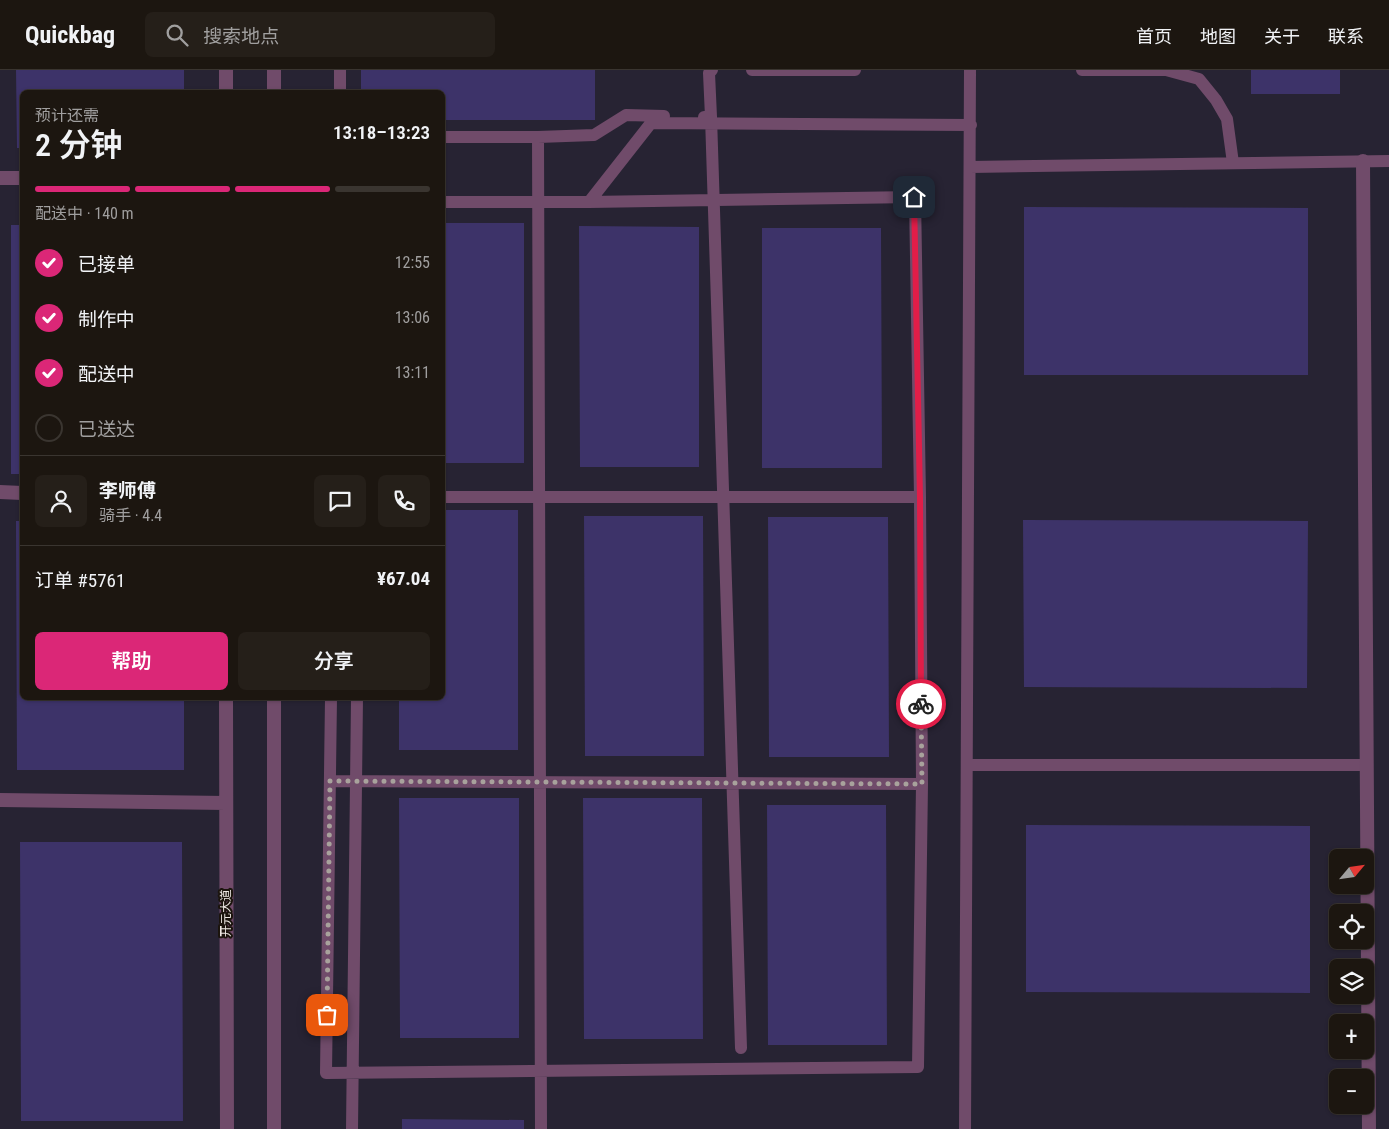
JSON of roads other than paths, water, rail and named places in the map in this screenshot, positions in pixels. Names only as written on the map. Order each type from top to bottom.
[{"type":"street","points":[[226,70],[226,90]]},
{"type":"street","points":[[274,70],[274,90]]},
{"type":"street","points":[[1363,161],[1369,1129]]},
{"type":"street","points":[[0,178],[20,178]]},
{"type":"street","points":[[0,492],[20,492]]},
{"type":"street","name":"开元大道","points":[[226,700],[227,1129]]},
{"type":"street","points":[[274,700],[274,1129]]},
{"type":"street","points":[[0,800],[226,803]]},
{"type":"lane","points":[[340,70],[340,90]]},
{"type":"lane","points":[[712,70],[709,73],[741,1048]]},
{"type":"lane","points":[[752,70],[855,70]]},
{"type":"lane","points":[[965,1129],[970,70]]},
{"type":"lane","points":[[1082,70],[1166,70],[1199,79],[1216,100],[1227,120],[1233,163]]},
{"type":"lane","points":[[445,137],[594,135],[626,115],[711,117]]},
{"type":"lane","points":[[588,202],[651,124],[971,125]]},
{"type":"lane","points":[[538,137],[541,1129]]},
{"type":"lane","points":[[970,168],[1389,161]]},
{"type":"lane","points":[[331,700],[326,1073],[918,1068],[922,784],[920,498],[914,197],[588,202],[445,202]]},
{"type":"lane","points":[[445,497],[920,498]]},
{"type":"lane","points":[[352,1129],[358,700]]},
{"type":"lane","points":[[967,766],[1366,765]]},
{"type":"lane","points":[[330,781],[922,784]]}]
